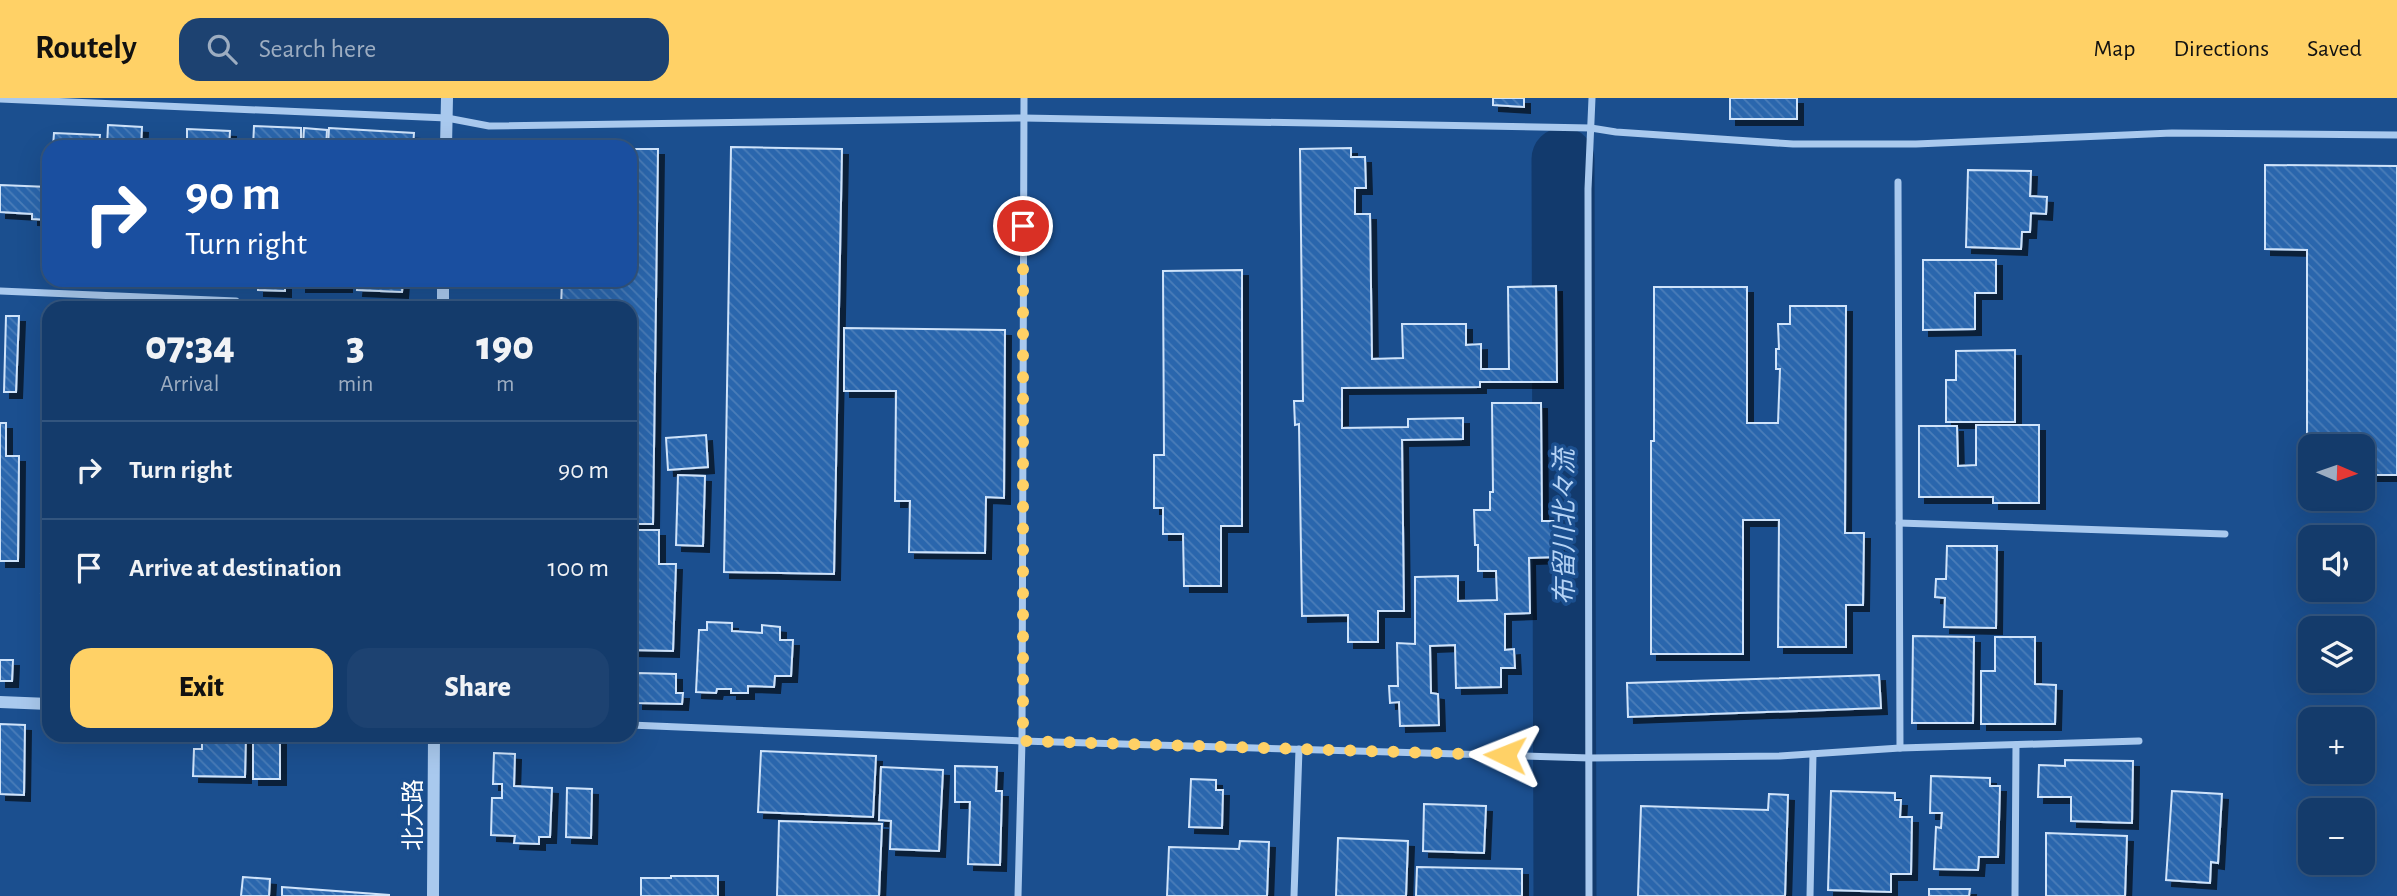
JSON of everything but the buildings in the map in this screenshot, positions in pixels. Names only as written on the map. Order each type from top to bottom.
[{"type":"street","points":[[446,140],[447,98]]},
{"type":"street","points":[[1018,896],[1023,741],[1024,98]]},
{"type":"street","points":[[1589,896],[1588,189],[1592,98]]},
{"type":"street","points":[[0,99],[447,118],[489,126],[1023,118],[1591,128],[1793,145],[1916,144],[2172,133],[2397,135]]},
{"type":"street","points":[[1898,182],[1900,748]]},
{"type":"street","points":[[0,291],[236,301]]},
{"type":"street","points":[[1899,523],[2225,534]]},
{"type":"street","points":[[0,702],[42,704]]},
{"type":"street","points":[[637,725],[1023,741],[1590,758],[1813,754],[1900,748],[2139,741]]},
{"type":"street","name":"北大路","points":[[433,896],[435,742]]},
{"type":"street","points":[[2015,896],[2016,745]]},
{"type":"street","points":[[1294,896],[1298,749]]},
{"type":"street","points":[[1810,896],[1813,754]]},
{"type":"waterway","name":"布留川北々流","points":[[1563,159],[1565,896]]},
{"type":"route","points":[[1023,226],[1023,741],[1505,755]]}]
